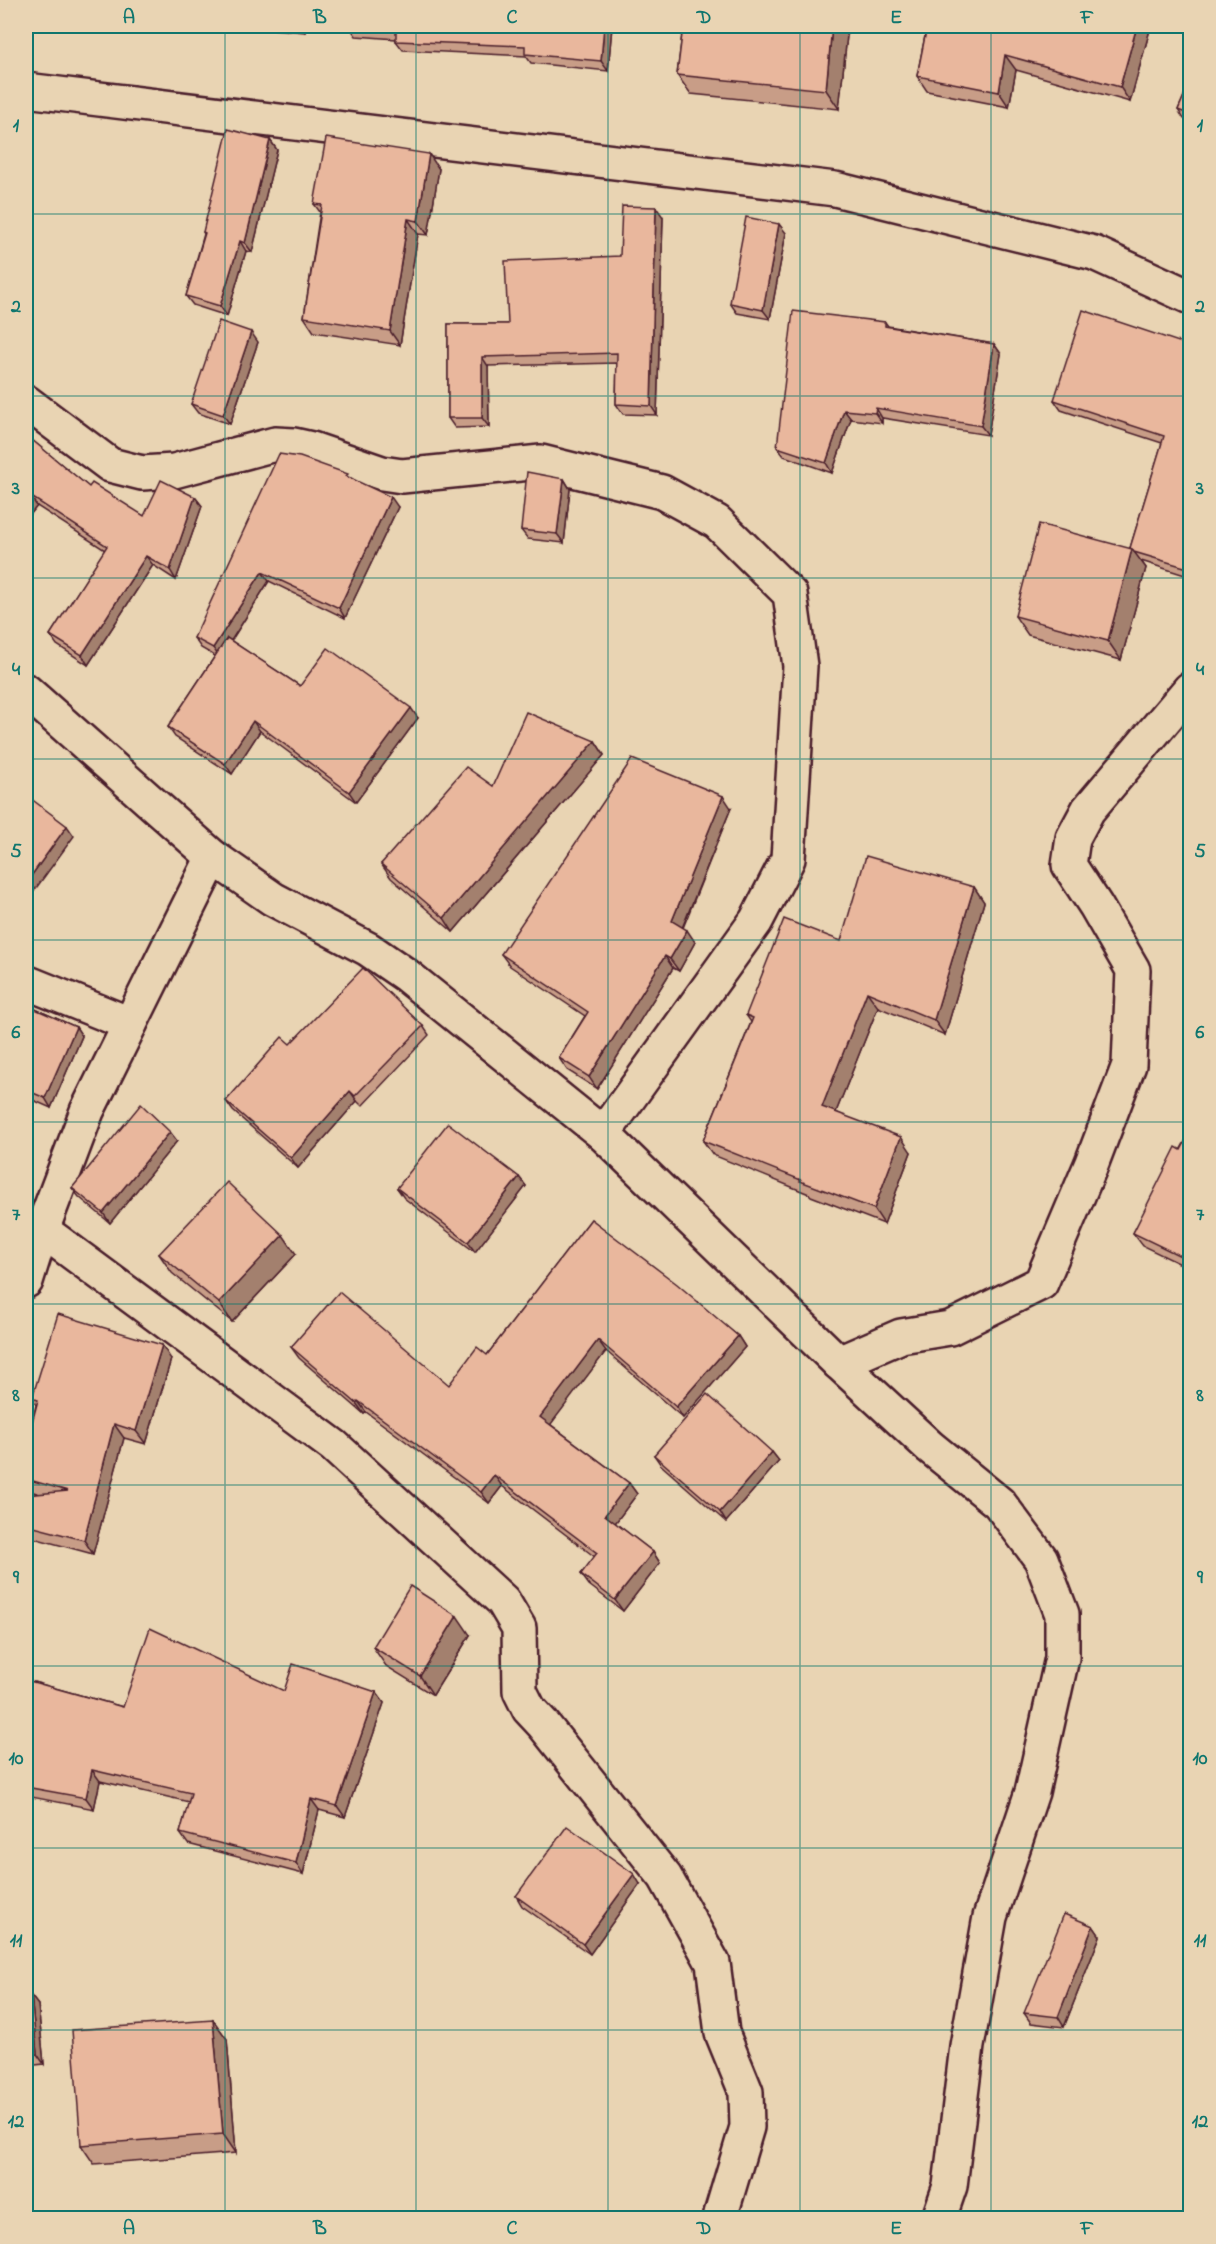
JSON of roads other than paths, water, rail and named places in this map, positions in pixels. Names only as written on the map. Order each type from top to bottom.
[{"type":"street","points":[[26,90],[835,189],[1094,253],[1191,297]]},
{"type":"street","points":[[26,402],[110,465],[142,473],[174,471],[275,444],[312,450],[381,473],[402,476],[541,462],[662,492],[717,522],[790,594],[800,666],[788,859],[756,921],[603,1134]]},
{"type":"street","points":[[840,1363],[901,1336],[950,1328],[1041,1283],[1092,1165],[1129,1065],[1133,970],[1096,906],[1068,865],[1073,838],[1088,810],[1191,689]]},
{"type":"street","points":[[26,691],[213,857],[273,899],[378,955],[603,1134],[840,1363],[930,1446],[999,1503],[1041,1559],[1062,1614],[1062,1658],[1032,1792],[990,1917],[965,2057],[950,2186],[939,2218]]},
{"type":"street","points":[[26,1281],[42,1230],[87,1111],[213,857]]},
{"type":"street","points":[[26,982],[130,1024]]},
{"type":"street","points":[[42,1230],[334,1446],[503,1601],[519,1628],[520,1690],[529,1709],[665,1877],[713,1963],[722,2033],[747,2092],[747,2127],[721,2214],[722,2218]]}]
